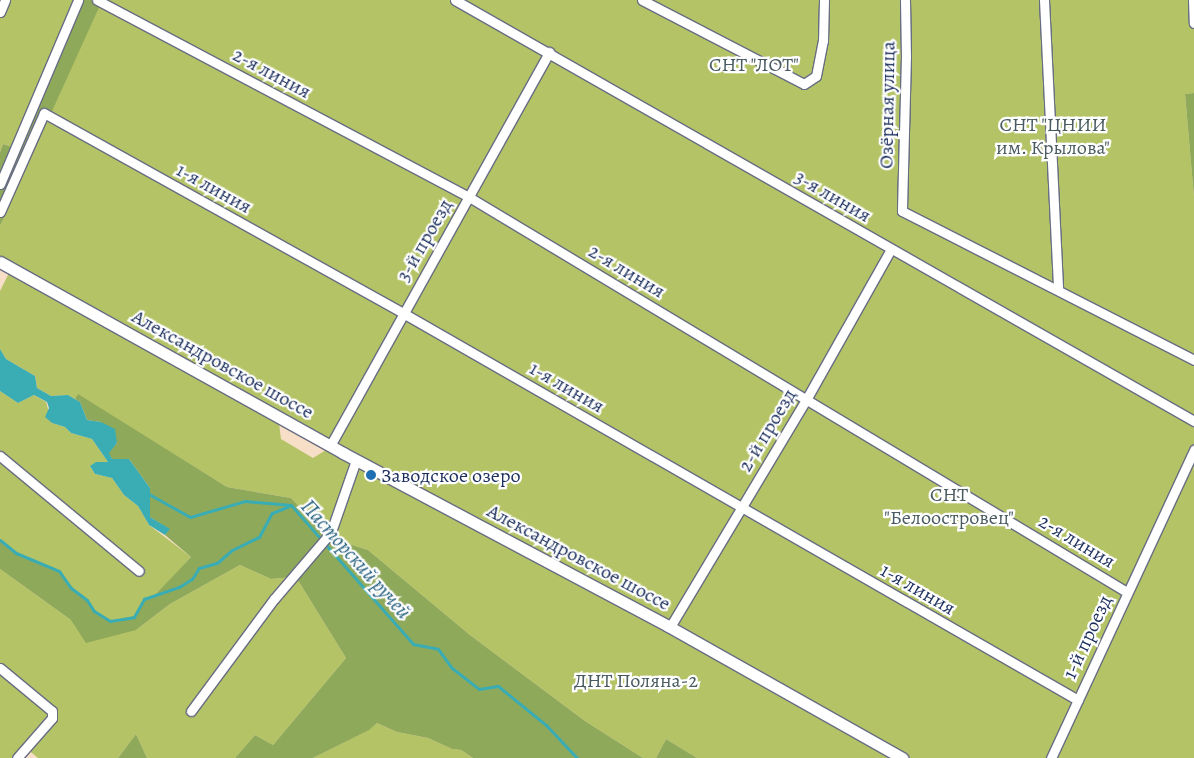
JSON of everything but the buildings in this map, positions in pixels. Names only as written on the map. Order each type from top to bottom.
[{"type":"street","points":[[0,12],[6,0]]},
{"type":"street","points":[[0,184],[78,0]]},
{"type":"street","name":"2-я линия","points":[[96,0],[469,197],[807,398],[1127,592]]},
{"type":"street","name":"3-я линия","points":[[455,0],[1194,421]]},
{"type":"street","points":[[642,0],[804,84],[816,76],[823,41],[824,0]]},
{"type":"street","name":"Озёрная улица","points":[[905,0],[906,56],[902,211],[1058,289]]},
{"type":"street","points":[[1044,0],[1058,289],[1194,360]]},
{"type":"street","points":[[1193,0],[1194,23]]},
{"type":"street","name":"3-й проезд","points":[[330,446],[549,52]]},
{"type":"street","name":"1-я линия","points":[[0,212],[44,113],[403,313],[1078,700]]},
{"type":"street","name":"2-й проезд","points":[[670,627],[807,398],[891,249]]},
{"type":"street","name":"Александровское шоссе","points":[[0,262],[330,446],[670,627],[902,758]]},
{"type":"street","name":"1-й проезд","points":[[1051,758],[1194,450]]},
{"type":"street","points":[[0,456],[139,571]]},
{"type":"street","points":[[191,711],[274,599],[327,537],[332,529],[356,460]]},
{"type":"street","points":[[0,668],[52,711],[52,718],[17,758]]},
{"type":"green space","points":[[0,0],[78,0],[15,148],[3,144],[0,152]]},
{"type":"green space","points":[[78,0],[96,0],[101,3],[0,226],[0,152],[3,144],[15,148]]},
{"type":"green space","name":"СНТ \"Белоостровец\"","points":[[96,0],[1194,0],[1194,93],[1185,94],[1194,197],[1194,758],[697,758],[666,739],[656,758],[643,758],[585,721],[470,635],[368,550],[327,537],[291,498],[227,487],[78,395],[75,399],[68,395],[51,396],[37,388],[35,376],[6,359],[0,349],[0,291],[12,267],[0,262],[0,226]],"holes":[[[278,416],[331,447],[313,458],[281,439]]]},
{"type":"green space","points":[[1194,93],[1194,197],[1185,94]]},
{"type":"green space","points":[[0,391],[18,403],[34,395],[46,402],[52,423],[65,427],[71,433],[92,439],[108,462],[90,466],[95,474],[112,478],[124,495],[138,506],[149,525],[191,557],[155,596],[144,599],[134,617],[110,621],[94,611],[87,600],[71,588],[59,571],[16,553],[0,540]]},
{"type":"green space","points":[[78,394],[227,487],[291,498],[327,537],[368,550],[470,635],[585,721],[643,758],[473,758],[461,750],[452,749],[428,738],[397,732],[377,723],[369,730],[313,758],[235,758],[255,735],[273,745],[346,658],[299,582],[293,577],[271,579],[240,565],[170,604],[136,630],[86,643],[71,620],[0,569],[0,540],[16,553],[59,571],[71,588],[87,600],[94,611],[110,621],[134,616],[144,599],[155,595],[191,557],[165,535],[169,529],[150,517],[150,488],[129,459],[112,459],[108,453],[117,443],[101,422],[87,420],[80,402],[75,399]]},
{"type":"green space","points":[[240,565],[271,579],[293,577],[299,582],[346,658],[273,745],[255,735],[235,758],[147,758],[136,734],[118,758],[38,758],[26,748],[17,758],[0,758],[0,569],[71,620],[136,630],[170,604]]},
{"type":"green space","points":[[377,723],[397,732],[428,738],[452,749],[461,750],[473,758],[313,758],[368,730]]},
{"type":"green space","points":[[136,734],[147,758],[118,758]]},
{"type":"green space","points":[[666,739],[697,758],[656,758]]},
{"type":"water","points":[[0,349],[6,359],[35,376],[37,388],[51,396],[68,395],[80,402],[87,420],[101,422],[115,429],[117,443],[109,453],[112,459],[129,459],[150,488],[150,517],[170,529],[165,535],[149,525],[138,506],[124,495],[112,478],[95,474],[90,466],[96,462],[108,462],[92,439],[71,433],[65,427],[52,423],[45,417],[49,408],[47,402],[34,395],[18,403],[0,391]]},
{"type":"waterway","name":"Пасторский ручей","points":[[147,493],[190,517],[245,501],[291,505],[413,644],[438,649],[452,668],[479,689],[498,686],[546,725],[577,758]]},
{"type":"waterway","points":[[0,540],[16,553],[59,571],[71,588],[87,600],[94,611],[110,621],[134,617],[144,599],[179,587],[192,579],[199,568],[217,563],[232,550],[259,537],[272,513],[289,506]]},
{"type":"place","name":"Заводское озеро","points":[[371,475]]},
{"type":"park label","name":"СНТ \"ЛОТ\"","points":[[754,64]]},
{"type":"park label","name":"СНТ \"ЦНИИ им. Крылова\"","points":[[1053,136]]},
{"type":"park label","name":"ДНТ Поляна-2","points":[[636,680]]}]
